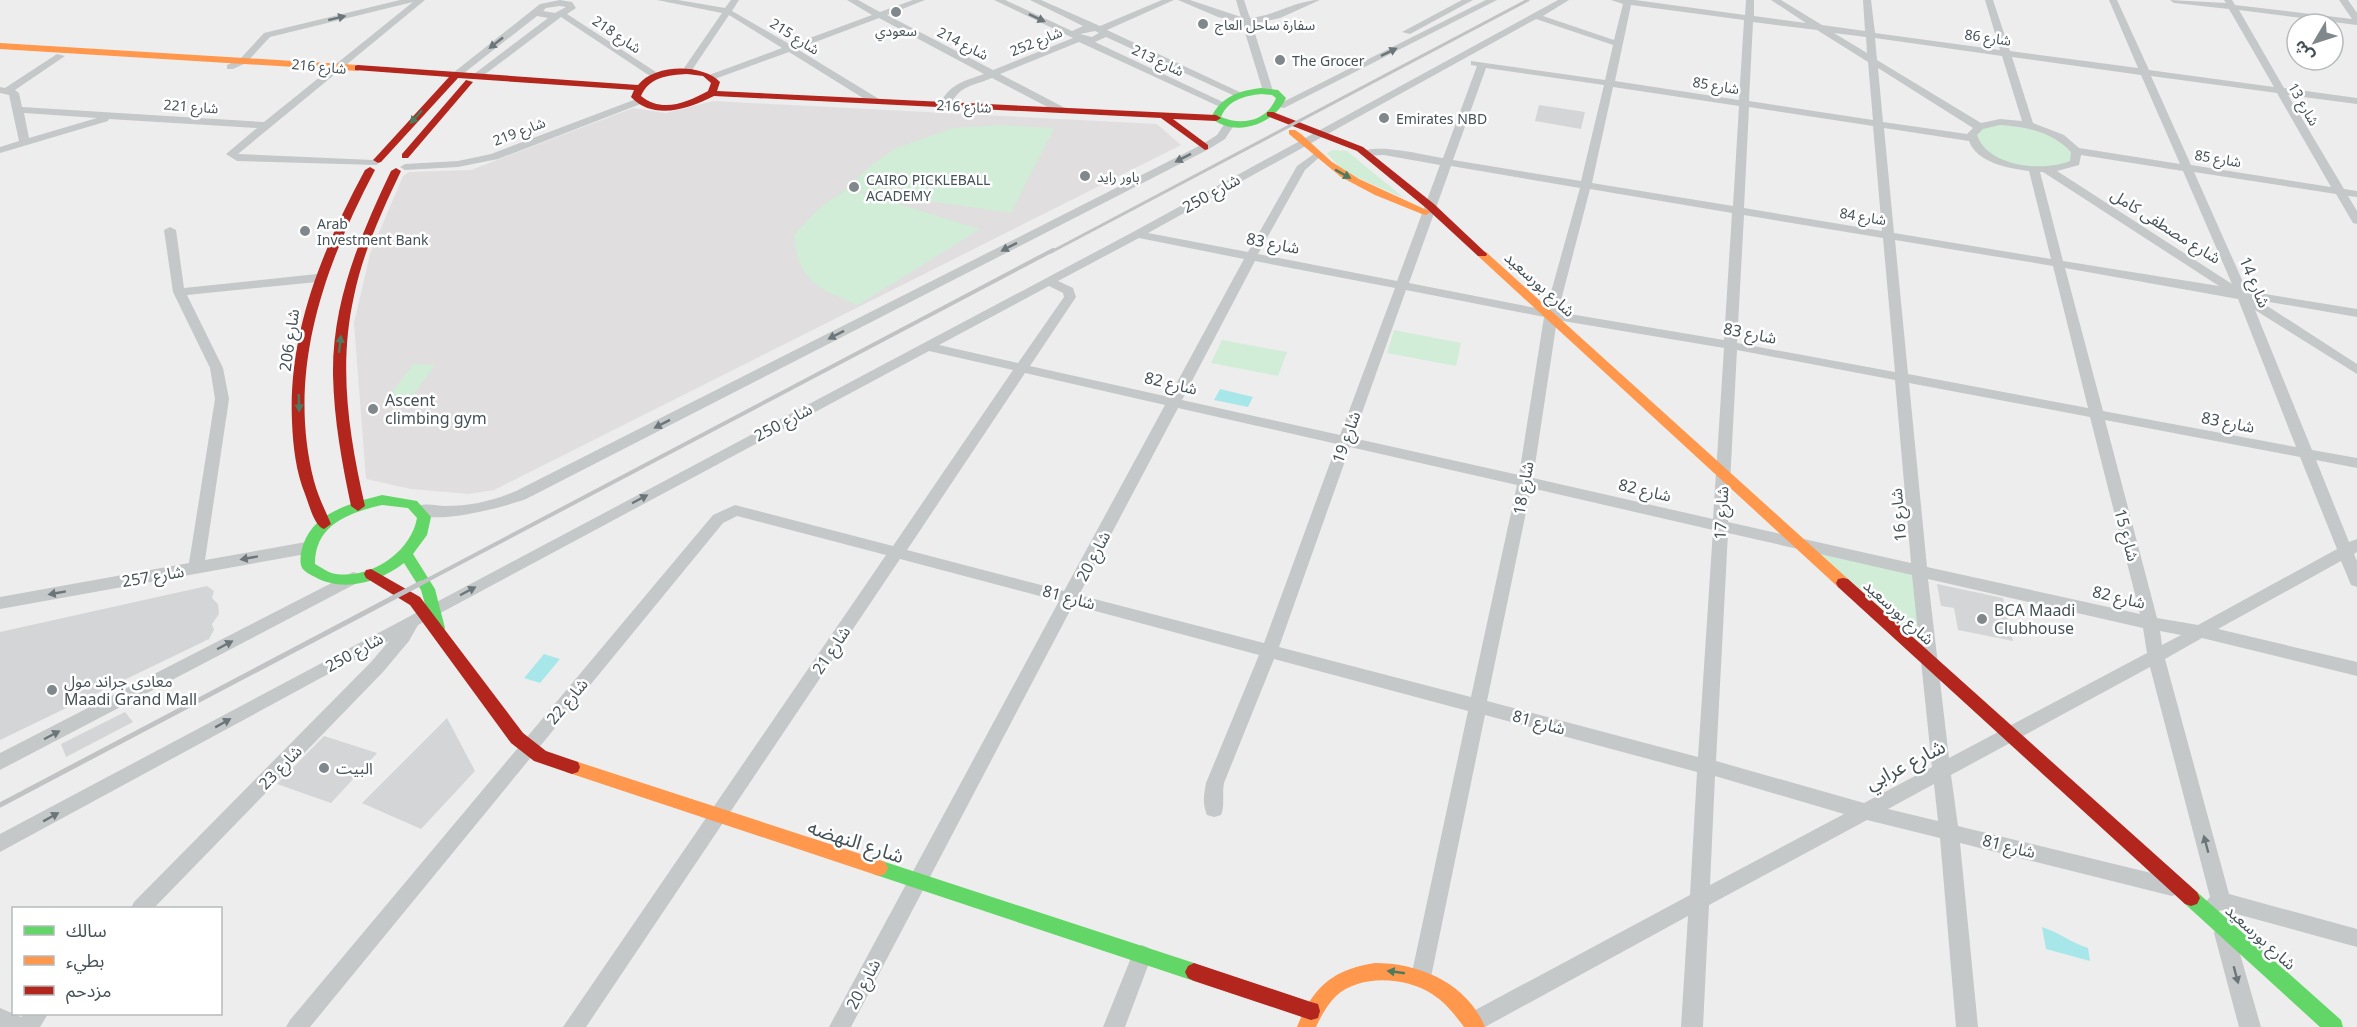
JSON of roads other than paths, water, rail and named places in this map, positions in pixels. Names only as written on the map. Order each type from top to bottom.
[{"type":"main road","name":"شارع 216","points":[[0,46],[473,79],[637,94],[654,107],[678,107],[692,104],[712,93],[1216,118]]},
{"type":"main road","name":"شارع 216","points":[[0,53],[227,63],[245,60],[335,71]]},
{"type":"main road","points":[[637,94],[656,76],[687,71],[712,77],[716,82],[712,93]]},
{"type":"main road","name":"شارع 206","points":[[324,524],[307,481],[300,436],[298,394],[301,353],[317,278],[337,230],[374,164],[452,78]]},
{"type":"main road","points":[[358,506],[344,458],[338,410],[338,364],[349,280],[361,242],[402,165],[473,79]]},
{"type":"main road","points":[[1241,95],[1271,105],[1229,124],[1216,118],[1222,104],[1241,95]]},
{"type":"main road","name":"شارع بورسعيد","points":[[1271,105],[1313,137],[1365,153],[1428,209],[1444,220],[2181,889],[2214,905],[2222,924],[2334,1027]]},
{"type":"main road","points":[[1164,116],[1205,147]]},
{"type":"main road","name":"شارع بورسعيد","points":[[1313,137],[1318,154],[1332,168],[1348,177],[1428,209]]},
{"type":"main road","points":[[374,164],[392,155],[402,165]]},
{"type":"main road","points":[[393,500],[410,503],[421,510],[425,520],[424,531],[418,543],[406,555],[371,574],[353,578],[331,578],[315,573],[305,558],[306,548],[324,524],[358,506],[393,500]]},
{"type":"main road","name":"شارع النهضه","points":[[406,555],[426,579],[425,614],[439,635],[517,738],[528,748],[548,759],[1311,1011]]},
{"type":"main road","points":[[371,574],[402,591],[425,614]]},
{"type":"main road","points":[[1306,1027],[1311,1011],[1326,991],[1346,978],[1370,971],[1387,970],[1421,977],[1441,988],[1459,1003],[1474,1024]]},
{"type":"street","points":[[227,63],[253,43],[261,29],[267,26],[371,0]]},
{"type":"street","points":[[245,60],[267,35],[411,0]]},
{"type":"street","points":[[374,164],[233,156],[234,151],[265,125],[422,0]]},
{"type":"street","name":"شارع 215","points":[[661,0],[728,12],[875,101]]},
{"type":"street","points":[[687,71],[735,0]]},
{"type":"street","name":"شارع 214","points":[[851,0],[1063,111]]},
{"type":"street","points":[[712,77],[921,0]]},
{"type":"street","name":"شارع 213","points":[[998,0],[1222,104]]},
{"type":"street","name":"شارع 213","points":[[1034,0],[1241,95]]},
{"type":"street","points":[[1099,30],[1170,0]]},
{"type":"street","points":[[1182,0],[1222,17],[1246,21],[1271,20],[1316,0]]},
{"type":"street","points":[[1240,0],[1271,105]]},
{"type":"street","points":[[1271,105],[1296,88],[1469,0]]},
{"type":"street","points":[[1271,105],[1493,0]]},
{"type":"street","name":"شارع 250","points":[[0,844],[1137,234],[1565,0]]},
{"type":"street","name":"شارع 86","points":[[1615,0],[2357,101]]},
{"type":"street","name":"شارع 17","points":[[1692,1027],[1750,0]]},
{"type":"street","points":[[1774,0],[1979,127]]},
{"type":"street","name":"شارع 16","points":[[1867,0],[1928,661],[1949,831],[1967,1027]]},
{"type":"street","points":[[1989,0],[2029,126]]},
{"type":"street","name":"شارع 14","points":[[2113,0],[2243,295],[2307,454],[2351,548],[2357,581]]},
{"type":"street","points":[[2174,0],[2230,4],[2357,21]]},
{"type":"street","points":[[2343,0],[2357,21]]},
{"type":"street","name":"شارع 18","points":[[1421,977],[1525,482],[1551,315],[1586,185],[1627,1]]},
{"type":"street","points":[[473,79],[574,5],[548,2]]},
{"type":"street","name":"شارع 206","points":[[452,78],[548,2]]},
{"type":"street","name":"شارع 13","points":[[2230,4],[2357,221]]},
{"type":"street","name":"شارع 218","points":[[537,11],[543,16],[559,15],[656,76]]},
{"type":"street","points":[[1535,16],[1618,44]]},
{"type":"street","name":"شارع 252","points":[[945,105],[949,94],[955,89],[1079,38],[1096,40],[1103,36],[1099,30]]},
{"type":"street","points":[[5,90],[60,56]]},
{"type":"street","name":"شارع 85","points":[[1454,60],[1972,138]]},
{"type":"street","name":"شارع 19","points":[[1214,809],[1212,800],[1215,783],[1269,651],[1482,65]]},
{"type":"street","points":[[5,90],[14,93],[25,142]]},
{"type":"street","name":"شارع 219","points":[[402,165],[458,164],[494,157],[637,94]]},
{"type":"street","name":"شارع 221","points":[[17,110],[265,125]]},
{"type":"street","name":"شارع 221","points":[[0,150],[114,116]]},
{"type":"street","points":[[1972,138],[1974,130],[1979,127],[2000,122],[2029,126],[2058,136],[2076,151],[2075,163],[2059,170],[2040,170]]},
{"type":"street","points":[[421,510],[453,512],[482,509],[521,495],[1205,147],[1221,137],[1229,124]]},
{"type":"street","name":"شارع مصطفى كامل","points":[[1972,138],[1983,151],[1997,159],[2040,170],[2243,295],[2357,370]]},
{"type":"street","name":"شارع 85","points":[[2076,151],[2357,194]]},
{"type":"street","name":"شارع 84","points":[[1365,153],[1384,152],[2357,313]]},
{"type":"street","name":"شارع 20","points":[[840,1027],[1071,598],[1252,255],[1301,168],[1318,154]]},
{"type":"street","name":"شارع 15","points":[[2040,170],[2058,264],[2150,623],[2156,658],[2214,905]]},
{"type":"street","points":[[170,230],[179,292],[218,367],[222,382],[222,399],[196,568]]},
{"type":"street","name":"شارع 83","points":[[1137,234],[1401,283],[1551,315],[1729,345],[2357,464]]},
{"type":"street","points":[[179,292],[317,278]]},
{"type":"street","name":"شارع 21","points":[[574,1027],[1070,297],[1069,291],[1064,287],[1047,281]]},
{"type":"street","name":"شارع 82","points":[[925,346],[2150,623],[2202,632],[2357,669]]},
{"type":"street","name":"شارع 22","points":[[297,1027],[725,513],[740,510],[898,552]]},
{"type":"street","name":"شارع 257","points":[[0,603],[306,548]]},
{"type":"street","name":"شارع عرابي","points":[[1474,1024],[1700,898],[2156,658],[2351,548]]},
{"type":"street","name":"شارع 81","points":[[898,552],[1708,767],[1863,811],[2181,889]]},
{"type":"street","points":[[0,762],[353,578]]},
{"type":"street","name":"شارع 23","points":[[143,907],[385,660],[425,614]]},
{"type":"street","points":[[2214,905],[2357,938]]},
{"type":"street","points":[[2222,924],[2250,1027]]},
{"type":"street","points":[[1114,1027],[1142,955]]},
{"type":"street","points":[[25,1027],[37,1015]]},
{"type":"street","points":[[0,1018],[20,1027]]},
{"type":"water","points":[[1220,389],[1253,397],[1248,407],[1214,400]]},
{"type":"water","points":[[544,654],[560,659],[540,683],[524,678]]},
{"type":"water","points":[[2042,927],[2088,948],[2090,961],[2046,949]]},
{"type":"railway","points":[[1051,252],[1528,0]]},
{"type":"railway","points":[[418,585],[1053,250]]},
{"type":"railway","points":[[0,805],[421,583]]},
{"type":"place","name":"سعودي","points":[[896,12]]},
{"type":"place","name":"سفارة ساحل العاج","points":[[1203,24]]},
{"type":"place","name":"The Grocer","points":[[1280,60]]},
{"type":"place","name":"Emirates NBD","points":[[1384,118]]},
{"type":"place","name":"باور رايد","points":[[1085,176]]},
{"type":"place","name":"CAIRO PICKLEBALL ACADEMY","points":[[854,187]]},
{"type":"place","name":"Arab Investment Bank","points":[[305,231]]},
{"type":"place","name":"Ascent climbing gym","points":[[373,409]]},
{"type":"place","name":"BCA Maadi Clubhouse","points":[[1982,619]]},
{"type":"place","name":"معادى جراند مول Maadi Grand Mall","points":[[52,690]]},
{"type":"place","name":"البيت","points":[[324,768]]}]
